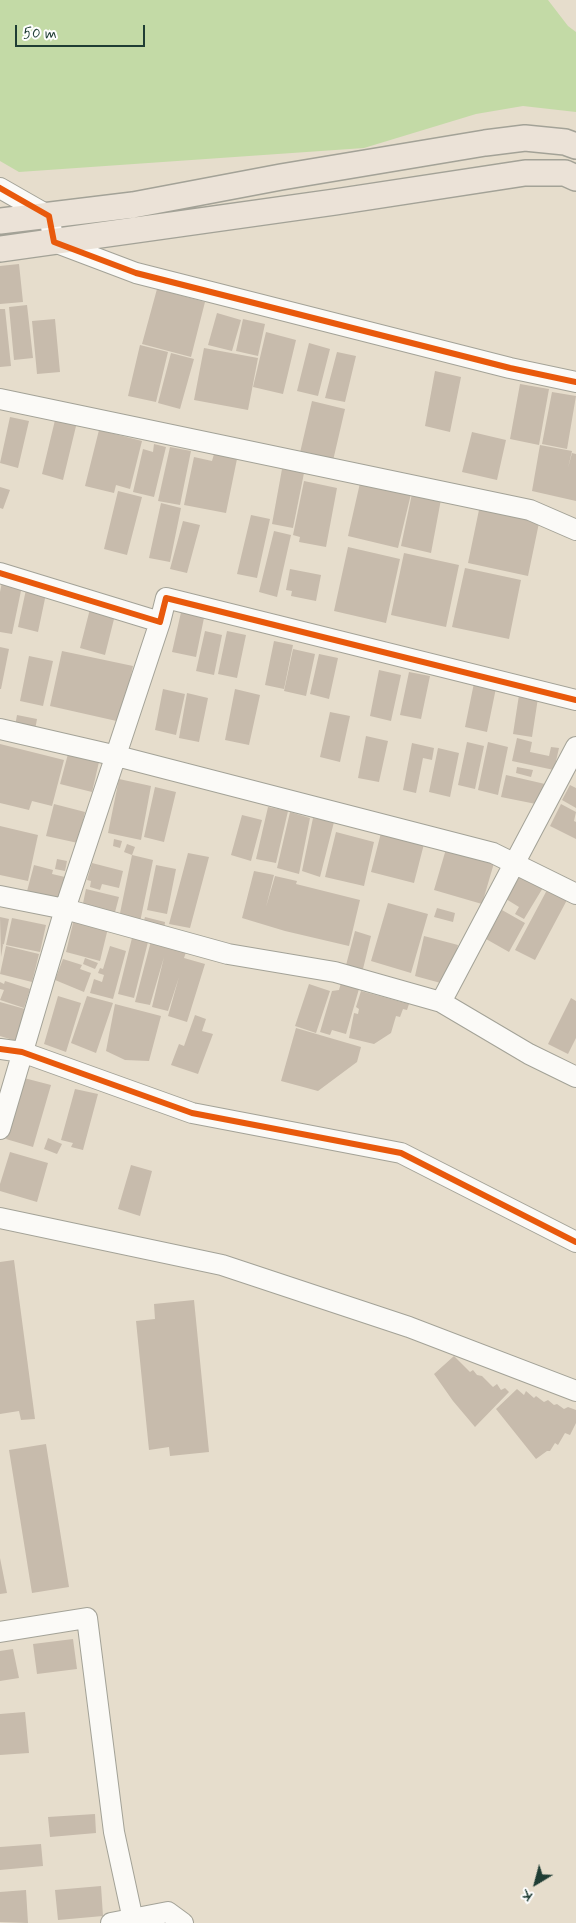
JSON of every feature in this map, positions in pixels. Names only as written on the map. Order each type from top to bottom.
[{"type":"main road","points":[[0,222],[133,204],[290,175],[485,143],[525,138],[565,142],[576,146]]},
{"type":"main road","points":[[0,249],[525,173],[565,173],[576,178]]},
{"type":"street","points":[[0,188],[49,216],[54,242],[136,273],[500,366],[576,382]]},
{"type":"street","points":[[0,399],[530,510],[576,530]]},
{"type":"street","points":[[0,573],[160,622]]},
{"type":"street","points":[[0,1129],[65,909],[117,756],[166,598],[576,700]]},
{"type":"street","points":[[0,730],[117,756],[493,853],[576,894]]},
{"type":"street","points":[[441,1002],[576,747]]},
{"type":"street","points":[[0,896],[65,909],[228,954],[335,972],[441,1002],[529,1054],[576,1077]]},
{"type":"street","points":[[0,1049],[22,1052],[192,1112],[401,1153],[576,1242]]},
{"type":"street","points":[[0,1218],[222,1265],[409,1327],[576,1391]]},
{"type":"street","points":[[0,1632],[87,1618],[114,1832],[132,1920]]},
{"type":"street","points":[[111,1923],[168,1912],[183,1923]]},
{"type":"green space","points":[[0,0],[548,0],[568,26],[576,32],[576,112],[523,106],[476,114],[364,148],[19,172],[0,161]]},
{"type":"building","points":[[19,264],[23,302],[0,304],[0,266]]},
{"type":"building","points":[[157,289],[205,302],[191,357],[142,344]]},
{"type":"building","points":[[27,305],[33,358],[14,360],[9,307]]},
{"type":"building","points":[[0,309],[5,309],[11,366],[0,367]]},
{"type":"building","points":[[217,313],[241,320],[232,351],[208,345]]},
{"type":"building","points":[[55,319],[60,372],[37,374],[32,321]]},
{"type":"building","points":[[243,319],[265,324],[258,356],[236,351]]},
{"type":"building","points":[[266,332],[296,340],[283,394],[253,387]]},
{"type":"building","points":[[309,343],[330,349],[318,396],[297,391]]},
{"type":"building","points":[[140,345],[168,352],[156,402],[128,396]]},
{"type":"building","points":[[204,348],[258,358],[248,410],[194,400]]},
{"type":"building","points":[[337,352],[356,356],[345,402],[325,398]]},
{"type":"building","points":[[171,353],[194,359],[180,409],[158,403]]},
{"type":"building","points":[[435,371],[461,377],[450,432],[425,426]]},
{"type":"building","points":[[520,384],[549,389],[539,445],[510,439]]},
{"type":"building","points":[[552,392],[576,396],[567,449],[542,444]]},
{"type":"building","points":[[312,401],[345,409],[332,465],[299,457]]},
{"type":"building","points":[[56,416],[77,422],[63,480],[42,474]]},
{"type":"building","points":[[10,417],[29,421],[18,468],[0,463]]},
{"type":"building","points":[[99,430],[142,441],[130,489],[116,485],[114,493],[85,486]]},
{"type":"building","points":[[472,432],[506,440],[497,480],[462,472]]},
{"type":"building","points":[[154,444],[166,447],[154,497],[133,492],[143,449],[153,452]]},
{"type":"building","points":[[540,445],[572,451],[568,468],[572,453],[576,454],[576,501],[532,491]]},
{"type":"building","points":[[170,447],[191,451],[180,505],[158,501]]},
{"type":"building","points":[[214,454],[237,459],[226,513],[184,505],[194,457],[212,461]]},
{"type":"building","points":[[282,469],[304,473],[293,528],[272,524]]},
{"type":"building","points":[[304,481],[337,488],[326,547],[299,542],[300,537],[293,535]]},
{"type":"building","points":[[360,483],[411,494],[398,548],[348,536]]},
{"type":"building","points":[[0,487],[10,490],[3,509],[0,508]]},
{"type":"building","points":[[413,489],[442,494],[431,553],[401,546]]},
{"type":"building","points":[[118,491],[142,497],[127,555],[104,549]]},
{"type":"building","points":[[161,503],[181,508],[170,562],[149,558]]},
{"type":"building","points":[[480,505],[540,518],[528,576],[468,563]]},
{"type":"building","points":[[251,515],[270,519],[257,578],[237,574]]},
{"type":"building","points":[[183,521],[200,525],[187,573],[170,569]]},
{"type":"building","points":[[274,531],[291,535],[277,597],[259,592]]},
{"type":"building","points":[[348,547],[400,559],[386,623],[334,611]]},
{"type":"building","points":[[404,553],[459,565],[446,627],[391,615]]},
{"type":"building","points":[[465,568],[521,580],[509,639],[452,627]]},
{"type":"building","points":[[290,569],[321,575],[316,601],[291,596],[292,591],[286,590]]},
{"type":"building","points":[[2,582],[22,586],[12,634],[0,632],[0,592]]},
{"type":"building","points":[[27,585],[47,589],[38,632],[18,627]]},
{"type":"building","points":[[91,605],[116,611],[105,655],[80,648]]},
{"type":"building","points":[[182,608],[205,613],[196,657],[172,652]]},
{"type":"building","points":[[205,631],[222,635],[214,675],[196,671]]},
{"type":"building","points":[[227,631],[246,635],[237,678],[218,674]]},
{"type":"building","points":[[274,641],[293,645],[284,689],[265,685]]},
{"type":"building","points":[[0,647],[9,649],[1,689],[0,689]]},
{"type":"building","points":[[293,649],[315,654],[306,696],[284,691]]},
{"type":"building","points":[[62,651],[133,666],[121,722],[50,706]]},
{"type":"building","points":[[319,654],[338,658],[329,699],[310,694]]},
{"type":"building","points":[[29,656],[53,661],[43,706],[20,701]]},
{"type":"building","points":[[379,670],[401,675],[391,721],[370,716]]},
{"type":"building","points":[[409,672],[430,676],[421,719],[400,715]]},
{"type":"building","points":[[474,683],[496,688],[487,732],[465,727]]},
{"type":"building","points":[[163,689],[185,694],[176,735],[155,730]]},
{"type":"building","points":[[235,689],[260,695],[249,745],[225,740]]},
{"type":"building","points":[[187,693],[208,698],[199,742],[179,738]]},
{"type":"building","points":[[519,695],[538,698],[532,737],[513,734]]},
{"type":"building","points":[[330,712],[350,716],[340,762],[320,757]]},
{"type":"building","points":[[17,715],[37,719],[35,730],[15,726]]},
{"type":"building","points":[[366,736],[388,741],[379,782],[358,778]]},
{"type":"building","points":[[517,738],[532,742],[530,752],[549,756],[551,747],[559,748],[554,770],[512,761]]},
{"type":"building","points":[[467,742],[484,746],[475,789],[458,785]]},
{"type":"building","points":[[488,742],[508,747],[498,795],[478,790]]},
{"type":"building","points":[[412,743],[434,748],[432,760],[423,758],[416,793],[403,790]]},
{"type":"building","points":[[0,744],[64,760],[52,806],[32,801],[29,810],[0,803]]},
{"type":"building","points":[[438,748],[459,753],[450,797],[429,792]]},
{"type":"building","points":[[68,754],[99,762],[92,792],[60,784]]},
{"type":"building","points":[[517,767],[533,770],[531,777],[516,773]]},
{"type":"building","points":[[506,775],[545,784],[541,805],[501,797]]},
{"type":"building","points":[[119,779],[151,786],[141,840],[108,833]]},
{"type":"building","points":[[570,785],[576,788],[576,808],[562,800]]},
{"type":"building","points":[[155,787],[176,792],[164,842],[144,837]]},
{"type":"building","points":[[54,804],[85,812],[78,843],[46,836]]},
{"type":"building","points":[[561,804],[576,812],[574,821],[576,822],[576,839],[550,826]]},
{"type":"building","points":[[268,807],[288,811],[276,863],[256,859]]},
{"type":"building","points":[[290,812],[310,818],[299,874],[277,868]]},
{"type":"building","points":[[242,815],[262,820],[251,861],[231,855]]},
{"type":"building","points":[[313,818],[334,822],[320,877],[302,871]]},
{"type":"building","points":[[0,826],[38,835],[28,881],[0,875]]},
{"type":"building","points":[[382,829],[425,840],[414,883],[371,872]]},
{"type":"building","points":[[336,832],[374,842],[364,886],[325,877]]},
{"type":"building","points":[[114,839],[122,841],[120,848],[113,846]]},
{"type":"building","points":[[127,844],[135,847],[132,855],[124,852]]},
{"type":"building","points":[[446,849],[494,863],[482,904],[434,890]]},
{"type":"building","points":[[188,853],[209,857],[190,928],[169,924]]},
{"type":"building","points":[[132,855],[153,860],[140,922],[119,918]]},
{"type":"building","points":[[57,859],[67,861],[65,871],[55,869]]},
{"type":"building","points":[[92,863],[123,871],[119,888],[102,884],[100,890],[90,887],[91,881],[87,880]]},
{"type":"building","points":[[34,865],[53,870],[52,874],[65,877],[59,904],[26,895]]},
{"type":"building","points":[[156,865],[176,869],[167,914],[147,910]]},
{"type":"building","points":[[254,871],[274,875],[266,907],[275,876],[297,881],[296,884],[360,900],[349,946],[285,931],[242,918]]},
{"type":"building","points":[[522,873],[544,886],[524,919],[515,914],[519,907],[506,899]]},
{"type":"building","points":[[86,889],[119,897],[114,916],[82,908]]},
{"type":"building","points":[[547,890],[567,900],[535,960],[515,950]]},
{"type":"building","points":[[388,903],[428,914],[411,973],[371,961]]},
{"type":"building","points":[[437,908],[455,913],[453,922],[434,917]]},
{"type":"building","points":[[502,910],[525,923],[509,952],[486,939]]},
{"type":"building","points":[[75,915],[109,924],[100,961],[66,952]]},
{"type":"building","points":[[0,917],[9,919],[1,957]]},
{"type":"building","points":[[145,917],[165,922],[164,930],[143,924]]},
{"type":"building","points":[[12,918],[46,925],[40,952],[6,945]]},
{"type":"building","points":[[355,931],[371,936],[362,973],[345,969]]},
{"type":"building","points":[[133,934],[149,938],[134,998],[118,994]]},
{"type":"building","points":[[424,936],[458,945],[448,985],[415,976]]},
{"type":"building","points":[[151,941],[186,952],[184,958],[205,964],[187,1022],[168,1016],[179,977],[168,1011],[152,1007],[164,957],[150,1005],[135,1002]]},
{"type":"building","points":[[6,946],[39,954],[32,982],[0,974]]},
{"type":"building","points":[[110,946],[126,951],[113,999],[90,993],[94,979],[102,982],[104,975],[98,973],[100,968],[103,969]]},
{"type":"building","points":[[85,958],[98,963],[95,969],[83,964]]},
{"type":"building","points":[[63,959],[82,965],[80,969],[91,973],[84,992],[55,980]]},
{"type":"building","points":[[343,976],[361,982],[346,1034],[332,1030],[330,1035],[320,1032],[332,991],[339,990]]},
{"type":"building","points":[[5,981],[30,989],[24,1008],[0,1000],[4,990],[0,989],[0,982],[4,984]]},
{"type":"building","points":[[309,984],[330,991],[316,1033],[295,1026]]},
{"type":"building","points":[[361,991],[409,1004],[407,1010],[403,1009],[400,1017],[396,1016],[391,1033],[374,1044],[349,1038],[354,1013],[358,1014],[359,1009],[356,1007]]},
{"type":"building","points":[[58,996],[81,1003],[66,1052],[44,1044]]},
{"type":"building","points":[[87,996],[113,1003],[96,1053],[71,1043]]},
{"type":"building","points":[[571,998],[576,1001],[576,1038],[568,1054],[548,1044]]},
{"type":"building","points":[[0,1002],[25,1009],[16,1041],[0,1036]]},
{"type":"building","points":[[115,1004],[161,1016],[149,1061],[125,1060],[106,1051]]},
{"type":"building","points":[[195,1015],[206,1019],[202,1031],[213,1034],[198,1074],[171,1065],[179,1044],[184,1046]]},
{"type":"building","points":[[296,1028],[361,1047],[357,1062],[318,1091],[281,1081]]},
{"type":"building","points":[[24,1078],[51,1085],[33,1147],[6,1139]]},
{"type":"building","points":[[75,1089],[98,1094],[83,1150],[71,1147],[73,1143],[61,1140]]},
{"type":"building","points":[[48,1138],[62,1144],[57,1154],[44,1149]]},
{"type":"building","points":[[10,1152],[48,1163],[37,1202],[0,1191],[0,1184]]},
{"type":"building","points":[[131,1165],[152,1171],[140,1216],[118,1209]]},
{"type":"building","points":[[14,1260],[35,1419],[21,1420],[19,1411],[0,1414],[0,1262]]},
{"type":"building","points":[[194,1300],[209,1452],[170,1456],[169,1447],[149,1450],[136,1321],[155,1319],[154,1304]]},
{"type":"building","points":[[454,1356],[470,1372],[473,1370],[493,1387],[497,1384],[501,1390],[505,1388],[509,1392],[475,1427],[434,1374]]},
{"type":"building","points":[[517,1389],[524,1395],[526,1391],[534,1398],[536,1396],[544,1402],[548,1400],[564,1409],[568,1407],[576,1410],[576,1423],[570,1435],[565,1433],[558,1445],[555,1443],[550,1451],[536,1459],[496,1409]]},
{"type":"building","points":[[46,1444],[69,1587],[32,1593],[9,1450]]},
{"type":"building","points":[[0,1558],[7,1593],[0,1594]]},
{"type":"building","points":[[73,1639],[77,1669],[37,1674],[33,1644]]},
{"type":"building","points":[[13,1649],[19,1678],[0,1681],[0,1651]]},
{"type":"building","points":[[25,1712],[29,1753],[0,1755],[0,1714]]},
{"type":"building","points":[[95,1814],[96,1833],[50,1837],[48,1817]]},
{"type":"building","points":[[41,1844],[43,1866],[0,1870],[0,1847]]},
{"type":"building","points":[[101,1886],[103,1916],[58,1920],[55,1890]]},
{"type":"building","points":[[26,1890],[28,1923],[0,1922],[0,1892]]},
{"type":"cycle path","points":[[0,188],[49,216],[54,242],[136,273],[510,368],[576,382]]},
{"type":"cycle path","points":[[0,573],[160,622],[166,598],[576,700]]},
{"type":"cycle path","points":[[0,1049],[22,1052],[192,1113],[401,1153],[576,1242]]}]
